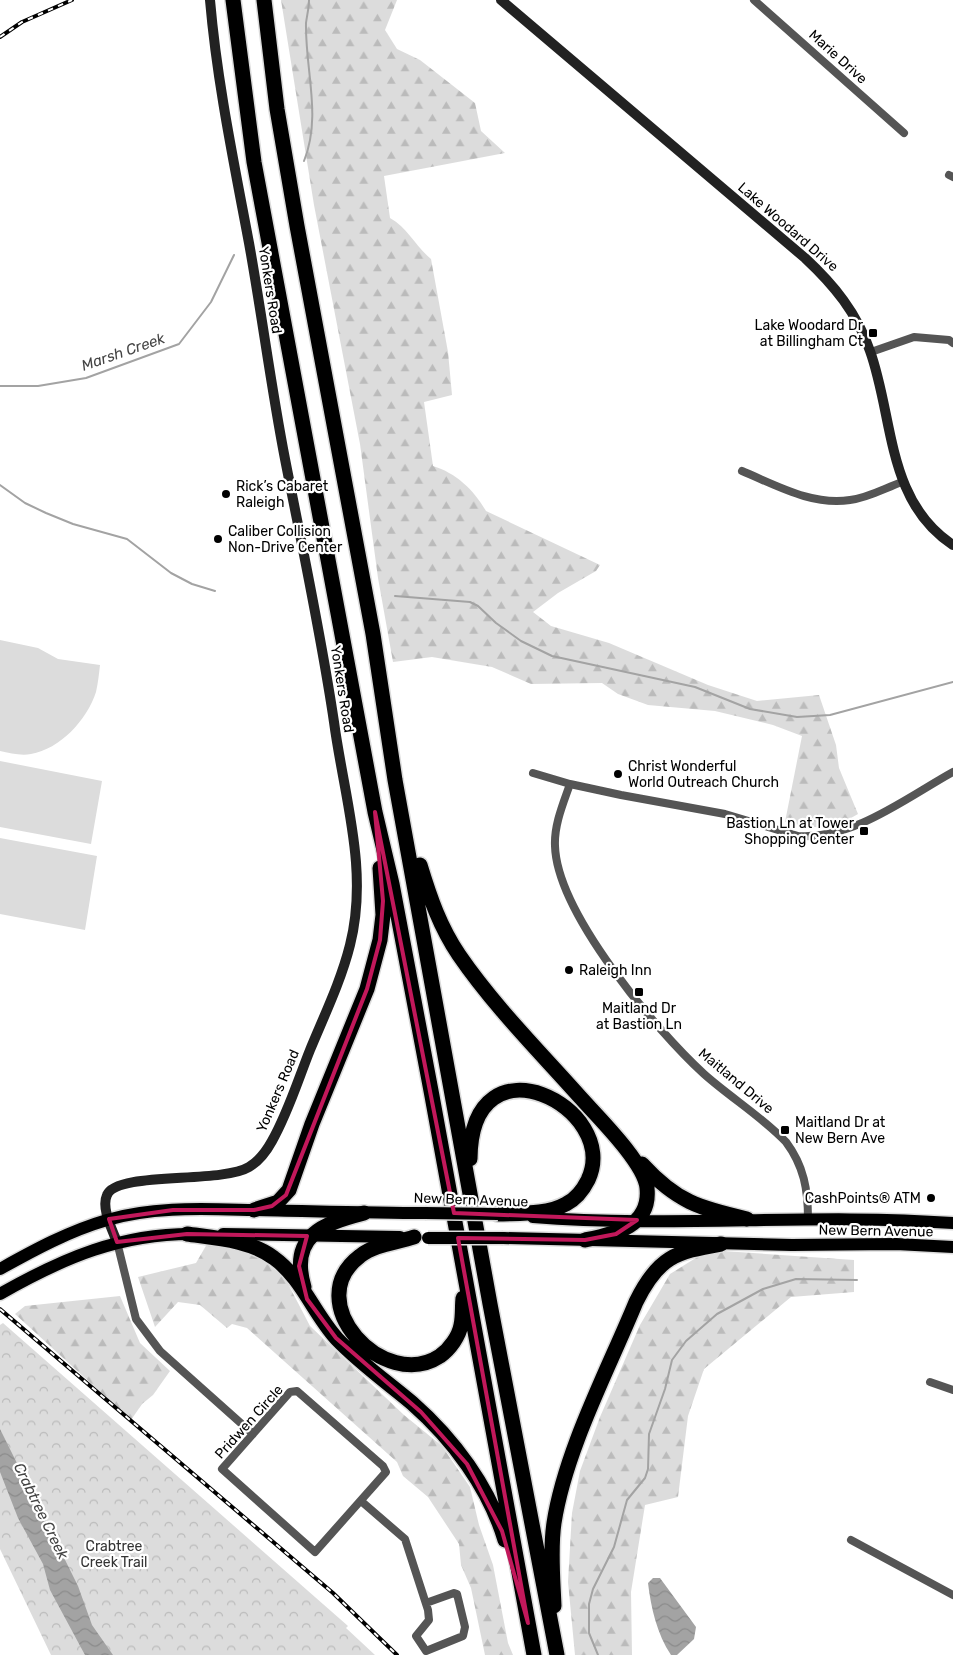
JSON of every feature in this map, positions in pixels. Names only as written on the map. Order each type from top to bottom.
[{"type":"highway","points":[[233,0],[246,109],[266,228],[374,812],[392,884],[534,1655]]},
{"type":"highway","points":[[264,0],[286,161],[373,634],[402,818],[541,1579],[557,1655]]},
{"type":"highway","points":[[254,1210],[278,1202],[289,1190],[304,1144],[367,989],[380,940],[383,915],[374,812]]},
{"type":"highway","points":[[402,818],[414,846],[433,909],[459,955],[493,998],[640,1168],[646,1182],[646,1203],[637,1220],[616,1234],[585,1240]]},
{"type":"highway","points":[[470,1193],[472,1133],[478,1116],[485,1106],[505,1092],[521,1089],[538,1092],[559,1103],[578,1121],[590,1139],[594,1156],[592,1171],[586,1185],[573,1199],[560,1206],[534,1212],[498,1214]]},
{"type":"highway","points":[[608,1129],[659,1182],[679,1197],[707,1210],[747,1220]]},
{"type":"highway","points":[[307,1299],[299,1266],[303,1248],[310,1236],[330,1223],[364,1213]]},
{"type":"highway","points":[[187,1234],[243,1243],[267,1254],[290,1272],[336,1338],[421,1412],[467,1464],[487,1498],[502,1531],[528,1623]]},
{"type":"highway","points":[[421,1237],[365,1252],[353,1262],[343,1277],[339,1302],[343,1318],[352,1332],[369,1348],[393,1362],[408,1365],[423,1364],[445,1353],[454,1340],[461,1324],[464,1274]]},
{"type":"highway","points":[[557,1655],[552,1541],[554,1522],[565,1478],[577,1444],[636,1302],[650,1278],[657,1269],[675,1255],[721,1244]]},
{"type":"main road","name":"New Bern Avenue","points":[[0,1269],[71,1233],[109,1219],[173,1210],[498,1214],[558,1219],[714,1222],[808,1219],[953,1223]]},
{"type":"main road","name":"New Bern Avenue","points":[[0,1294],[85,1252],[117,1242],[187,1234],[503,1238],[721,1244],[896,1244],[953,1247]]},
{"type":"street","name":"Yonkers Road","points":[[117,1242],[109,1219],[107,1195],[119,1184],[229,1174],[244,1170],[264,1154],[280,1124],[344,963],[356,909],[358,863],[303,541],[285,459],[263,336],[220,85],[210,0]]},
{"type":"street","name":"Lake Woodard Drive","points":[[501,0],[823,275],[849,307],[871,352],[902,482],[922,516],[953,545]]},
{"type":"street","name":"Marie Drive","points":[[754,0],[904,133]]},
{"type":"street","points":[[871,352],[914,337],[951,342],[953,331]]},
{"type":"street","points":[[742,471],[800,495],[836,501],[856,499],[902,482]]},
{"type":"street","points":[[533,772],[570,784],[708,810],[798,836],[812,837],[828,836],[854,827],[953,772]]},
{"type":"street","name":"Maitland Drive","points":[[570,784],[555,837],[559,870],[570,897],[607,964],[691,1062],[786,1142],[795,1153],[806,1181],[808,1219]]},
{"type":"street","points":[[117,1242],[134,1312],[147,1337],[160,1351],[253,1434]]},
{"type":"street","points":[[930,1382],[953,1390]]},
{"type":"street","name":"Pridwen Circle","points":[[297,1391],[383,1466],[386,1472],[361,1501],[315,1552],[222,1469],[290,1392],[297,1391]]},
{"type":"street","points":[[361,1501],[405,1539],[426,1603],[429,1620],[416,1636],[426,1651],[463,1636],[465,1627],[457,1594],[454,1593],[426,1603]]},
{"type":"street","points":[[851,1540],[953,1595]]},
{"type":"highlighted area","points":[[375,812],[454,1213],[637,1220],[616,1234],[585,1240],[458,1238],[528,1623],[502,1531],[467,1464],[421,1412],[336,1338],[307,1299],[299,1266],[307,1236],[187,1234],[117,1242],[109,1219],[173,1210],[254,1210],[272,1206],[286,1195],[367,989],[380,940],[383,901]]},
{"type":"green space","points":[[281,0],[397,0],[385,30],[397,49],[420,60],[475,103],[481,131],[505,153],[384,176],[390,218],[407,232],[420,249],[431,259],[448,352],[452,395],[424,402],[433,466],[449,473],[464,483],[486,511],[600,565],[596,571],[558,593],[533,612],[551,626],[609,643],[708,685],[757,701],[819,695],[836,745],[839,768],[858,814],[848,820],[823,827],[785,822],[802,736],[773,725],[715,711],[648,705],[618,694],[602,683],[531,684],[492,667],[432,657],[393,662],[378,578],[360,444],[314,205]]},
{"type":"green space","points":[[0,640],[38,648],[58,659],[100,665],[96,692],[86,713],[62,740],[42,751],[23,755],[0,751]]},
{"type":"green space","points":[[0,761],[102,781],[91,844],[0,827]]},
{"type":"green space","points":[[0,838],[97,856],[85,930],[0,914]]},
{"type":"green space","points":[[207,1244],[252,1252],[285,1278],[310,1326],[404,1415],[442,1446],[470,1487],[479,1525],[493,1565],[508,1643],[513,1655],[485,1655],[471,1588],[461,1565],[459,1544],[428,1497],[403,1476],[397,1462],[247,1328],[232,1324],[227,1328],[200,1305],[178,1302],[155,1327],[138,1277],[196,1263]]},
{"type":"green space","points":[[723,1251],[854,1260],[854,1292],[791,1297],[704,1369],[688,1416],[678,1497],[645,1505],[631,1592],[632,1655],[575,1655],[568,1582],[572,1513],[580,1471],[600,1417],[640,1325],[670,1274],[699,1256]]},
{"type":"green space","points":[[120,1296],[140,1343],[170,1371],[153,1395],[142,1404],[131,1420],[15,1314],[25,1306]]},
{"type":"green space","name":"Crabtree Creek Trail","points":[[3,1323],[348,1626],[346,1628],[375,1655],[51,1655],[0,1549],[0,1325]]},
{"type":"water","points":[[0,1429],[78,1586],[92,1625],[113,1655],[85,1655],[50,1590],[43,1564],[18,1518],[0,1472]]},
{"type":"water","points":[[653,1578],[660,1578],[696,1627],[694,1639],[677,1655],[671,1655],[655,1620],[648,1583]]},
{"type":"waterway","name":"Marsh Creek","points":[[304,161],[312,127],[306,41],[309,0]]},
{"type":"waterway","name":"Marsh Creek","points":[[0,386],[38,386],[86,378],[179,344],[211,302],[234,255]]},
{"type":"waterway","points":[[0,485],[25,503],[46,513],[73,524],[127,539],[171,573],[192,584],[215,591]]},
{"type":"waterway","points":[[395,596],[470,602],[478,606],[496,623],[521,641],[552,656],[695,687],[750,709],[797,717],[830,715],[953,682]]},
{"type":"waterway","points":[[598,1655],[589,1633],[589,1604],[593,1589],[614,1547],[627,1500],[645,1478],[648,1469],[649,1434],[665,1389],[672,1360],[686,1341],[717,1314],[763,1289],[796,1279],[857,1280]]},
{"type":"railway","points":[[0,37],[22,22],[72,0]]},
{"type":"railway","points":[[0,1309],[333,1593],[397,1655]]},
{"type":"place","name":"Lake Woodard Dr at Billingham Ct","points":[[873,333]]},
{"type":"place","name":"Rick’s Cabaret Raleigh","points":[[226,494]]},
{"type":"place","name":"Caliber Collision Non-Drive Center","points":[[218,539]]},
{"type":"place","name":"Christ Wonderful World Outreach Church","points":[[618,774]]},
{"type":"place","name":"Bastion Ln at Tower Shopping Center","points":[[864,831]]},
{"type":"place","name":"Raleigh Inn","points":[[569,970]]},
{"type":"place","name":"Maitland Dr at Bastion Ln","points":[[639,992]]},
{"type":"place","name":"Maitland Dr at New Bern Ave","points":[[785,1130]]},
{"type":"place","name":"CashPoints® ATM","points":[[931,1198]]},
{"type":"water label","name":"Crabtree Creek","points":[[41,1511]]}]
